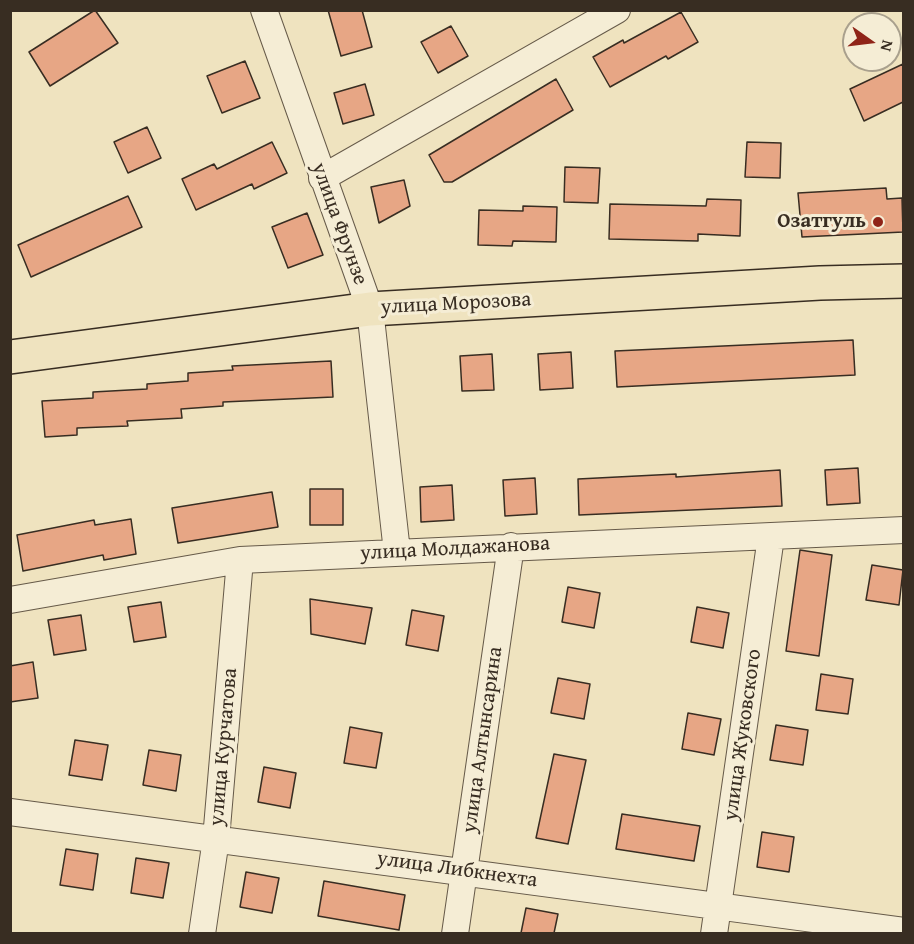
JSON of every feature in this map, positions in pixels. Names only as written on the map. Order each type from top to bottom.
[{"type":"main road","name":"улица Морозова","points":[[10,357],[370,309],[808,284],[903,281]]},
{"type":"street","name":"улица Фрунзе","points":[[264,10],[370,309],[397,552]]},
{"type":"street","points":[[322,178],[617,10]]},
{"type":"street","name":"улица Молдажанова","points":[[10,600],[240,560],[903,530]]},
{"type":"street","name":"улица Жуковского","points":[[714,933],[771,537]]},
{"type":"street","name":"улица Алтынсарина","points":[[455,933],[511,546]]},
{"type":"street","name":"улица Курчатова","points":[[202,933],[216,838],[240,560]]},
{"type":"street","name":"улица Либкнехта","points":[[10,812],[465,870],[903,931]]},
{"type":"building","points":[[95,10],[118,43],[50,86],[29,52]]},
{"type":"building","points":[[328,10],[362,10],[372,47],[341,56]]},
{"type":"building","points":[[681,12],[698,42],[668,59],[666,56],[610,87],[593,57]]},
{"type":"building","points":[[451,26],[468,56],[438,73],[421,42]]},
{"type":"building","points":[[245,61],[260,98],[222,113],[207,76]]},
{"type":"building","points":[[902,64],[903,102],[864,121],[850,89],[886,72],[902,72]]},
{"type":"building","points":[[556,79],[573,110],[452,182],[444,182],[429,155]]},
{"type":"building","points":[[365,84],[374,115],[343,124],[334,93]]},
{"type":"building","points":[[147,127],[161,158],[128,173],[114,142]]},
{"type":"building","points":[[272,142],[287,173],[254,189],[252,184],[196,210],[182,179],[214,164],[217,169]]},
{"type":"building","points":[[747,142],[781,143],[780,178],[745,177]]},
{"type":"building","points":[[565,167],[600,168],[598,203],[564,202]]},
{"type":"building","points":[[404,180],[410,206],[379,223],[371,187]]},
{"type":"building","points":[[886,188],[887,199],[902,198],[903,232],[802,237],[798,193]]},
{"type":"building","points":[[128,196],[142,227],[31,277],[18,245]]},
{"type":"building","points":[[707,199],[741,200],[740,236],[698,234],[698,241],[609,239],[610,204],[706,206]]},
{"type":"building","points":[[523,206],[557,207],[556,242],[513,241],[512,246],[478,245],[479,210],[523,211]]},
{"type":"building","points":[[307,213],[323,255],[288,268],[272,227]]},
{"type":"building","points":[[853,340],[855,375],[617,387],[615,351]]},
{"type":"building","points":[[571,352],[573,388],[540,390],[538,354]]},
{"type":"building","points":[[492,354],[494,390],[462,391],[460,356]]},
{"type":"building","points":[[331,361],[333,397],[223,402],[223,406],[181,409],[182,418],[127,421],[128,426],[77,428],[77,435],[45,437],[42,401],[93,398],[93,392],[147,389],[147,384],[188,381],[188,373],[233,370],[232,366]]},
{"type":"building","points":[[858,468],[860,503],[827,505],[825,470]]},
{"type":"building","points":[[780,470],[782,506],[579,515],[578,479],[676,474],[676,477]]},
{"type":"building","points":[[535,478],[537,514],[505,516],[503,480]]},
{"type":"building","points":[[452,485],[454,520],[421,522],[420,487]]},
{"type":"building","points":[[310,489],[343,489],[343,525],[310,525]]},
{"type":"building","points":[[272,492],[278,527],[178,543],[172,508]]},
{"type":"building","points":[[131,519],[136,554],[104,560],[103,555],[23,571],[17,535],[94,520],[95,525]]},
{"type":"building","points":[[800,550],[832,555],[819,656],[786,651]]},
{"type":"building","points":[[872,565],[903,570],[899,605],[866,600]]},
{"type":"building","points":[[568,587],[600,593],[594,628],[562,622]]},
{"type":"building","points":[[310,599],[372,608],[365,644],[311,634]]},
{"type":"building","points":[[161,602],[166,637],[134,642],[128,607]]},
{"type":"building","points":[[697,607],[729,613],[723,648],[691,642]]},
{"type":"building","points":[[412,610],[444,616],[438,651],[406,645]]},
{"type":"building","points":[[81,615],[86,650],[54,655],[48,620]]},
{"type":"building","points":[[33,662],[38,698],[10,702],[10,666]]},
{"type":"building","points":[[821,674],[853,679],[848,714],[816,710]]},
{"type":"building","points":[[558,678],[590,684],[584,719],[551,713]]},
{"type":"building","points":[[688,713],[721,719],[714,755],[682,749]]},
{"type":"building","points":[[776,725],[808,730],[803,765],[770,760]]},
{"type":"building","points":[[350,727],[382,733],[376,768],[344,763]]},
{"type":"building","points":[[75,740],[108,745],[102,780],[69,775]]},
{"type":"building","points":[[149,750],[181,755],[176,791],[143,785]]},
{"type":"building","points":[[554,754],[586,760],[568,844],[536,838]]},
{"type":"building","points":[[264,767],[296,773],[290,808],[258,802]]},
{"type":"building","points":[[622,814],[700,826],[694,861],[616,849]]},
{"type":"building","points":[[762,832],[794,837],[789,872],[757,867]]},
{"type":"building","points":[[66,849],[98,854],[93,890],[60,885]]},
{"type":"building","points":[[136,858],[169,863],[163,898],[131,893]]},
{"type":"building","points":[[246,872],[279,878],[272,913],[240,907]]},
{"type":"building","points":[[324,881],[405,895],[399,930],[318,916]]},
{"type":"building","points":[[526,908],[558,914],[554,933],[521,933]]},
{"type":"place","name":"Oзатгуль","points":[[878,222]]}]
